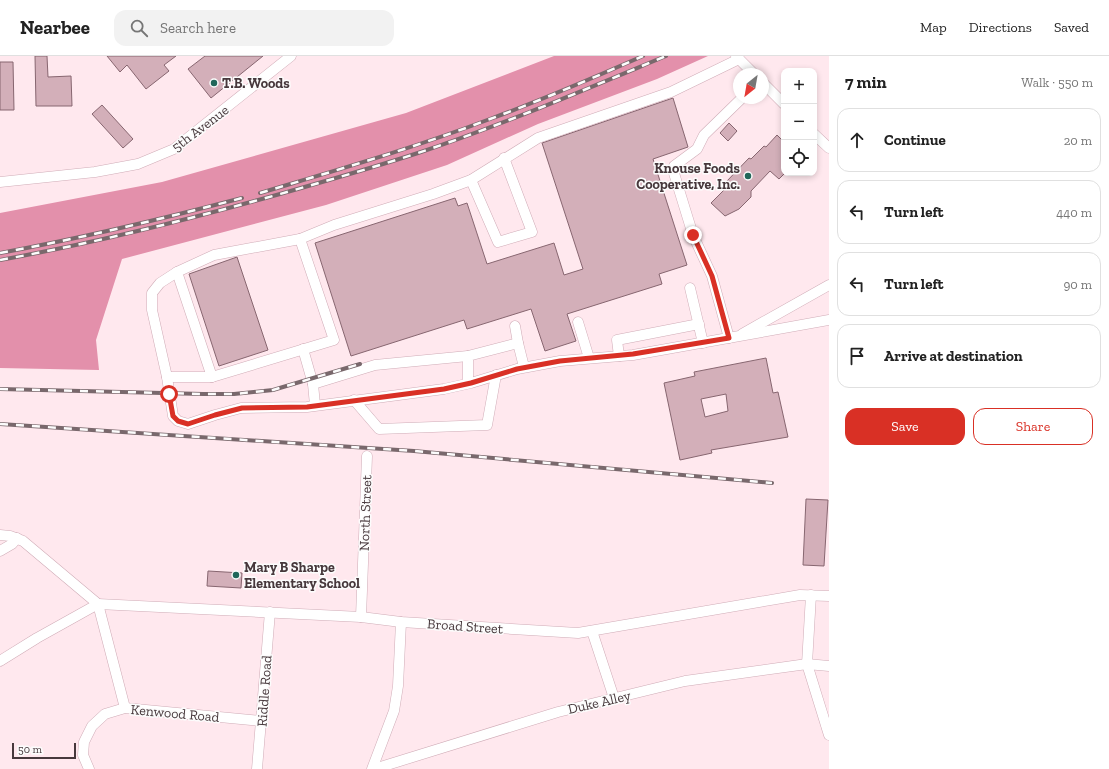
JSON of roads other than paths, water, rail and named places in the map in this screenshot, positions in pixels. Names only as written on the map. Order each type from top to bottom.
[{"type":"street","name":"5th Avenue","points":[[0,182],[95,172],[138,164],[174,149],[291,56]]},
{"type":"street","points":[[748,68],[737,58],[671,92],[538,138],[471,180],[433,194],[334,225],[300,239],[214,255],[176,272],[160,283],[152,292],[152,310],[167,377],[173,416],[178,421],[188,424],[242,408],[314,406],[444,389],[524,367],[560,361],[619,356],[703,343],[829,320]]},
{"type":"street","points":[[769,89],[781,101]]},
{"type":"street","points":[[732,338],[712,276],[693,235],[673,170],[674,166],[697,149],[704,135],[736,104]]},
{"type":"street","points":[[817,137],[829,148]]},
{"type":"street","points":[[471,180],[498,242],[532,232],[504,158]]},
{"type":"street","points":[[167,377],[212,378],[334,340],[300,239]]},
{"type":"street","points":[[176,272],[212,378]]},
{"type":"street","points":[[732,338],[829,285]]},
{"type":"street","points":[[690,288],[703,343]]},
{"type":"street","points":[[578,322],[589,358]]},
{"type":"street","points":[[619,356],[617,340],[699,324]]},
{"type":"street","points":[[515,326],[524,367]]},
{"type":"street","points":[[313,384],[375,365],[468,356],[518,343]]},
{"type":"street","points":[[303,349],[313,384],[314,406]]},
{"type":"street","points":[[468,356],[468,383]]},
{"type":"street","points":[[354,400],[379,428],[487,425],[496,375]]},
{"type":"street","name":"North Street","points":[[360,618],[367,456]]},
{"type":"street","points":[[0,535],[17,538],[98,604],[125,708]]},
{"type":"street","points":[[0,551],[12,544],[17,538]]},
{"type":"street","name":"Broad Street","points":[[98,604],[270,612],[578,633],[800,595],[829,596]]},
{"type":"street","points":[[811,595],[806,664],[829,735]]},
{"type":"street","points":[[0,661],[37,638],[98,604]]},
{"type":"street","name":"Riddle Road","points":[[257,769],[270,612]]},
{"type":"street","points":[[373,769],[394,711],[398,686],[401,622]]},
{"type":"street","points":[[592,631],[614,698]]},
{"type":"street","name":"Duke Alley","points":[[373,769],[558,712],[685,681],[806,664],[829,666]]},
{"type":"street","name":"Kenwood Road","points":[[89,769],[83,755],[84,742],[92,726],[105,714],[125,708],[262,721]]},
{"type":"railway","points":[[260,193],[461,130],[548,97],[643,56]]},
{"type":"railway","points":[[0,260],[106,239],[176,222],[384,164],[512,119],[666,56]]},
{"type":"railway","points":[[0,253],[122,228],[242,198]]},
{"type":"railway","points":[[0,389],[234,394],[273,390],[360,364]]},
{"type":"railway","points":[[0,424],[414,451],[772,483]]},
{"type":"place","name":"T.B. Woods","points":[[214,83]]},
{"type":"place","name":"Knouse Foods Cooperative, Inc.","points":[[748,176]]},
{"type":"place","name":"Mary B Sharpe Elementary School","points":[[236,575]]}]
